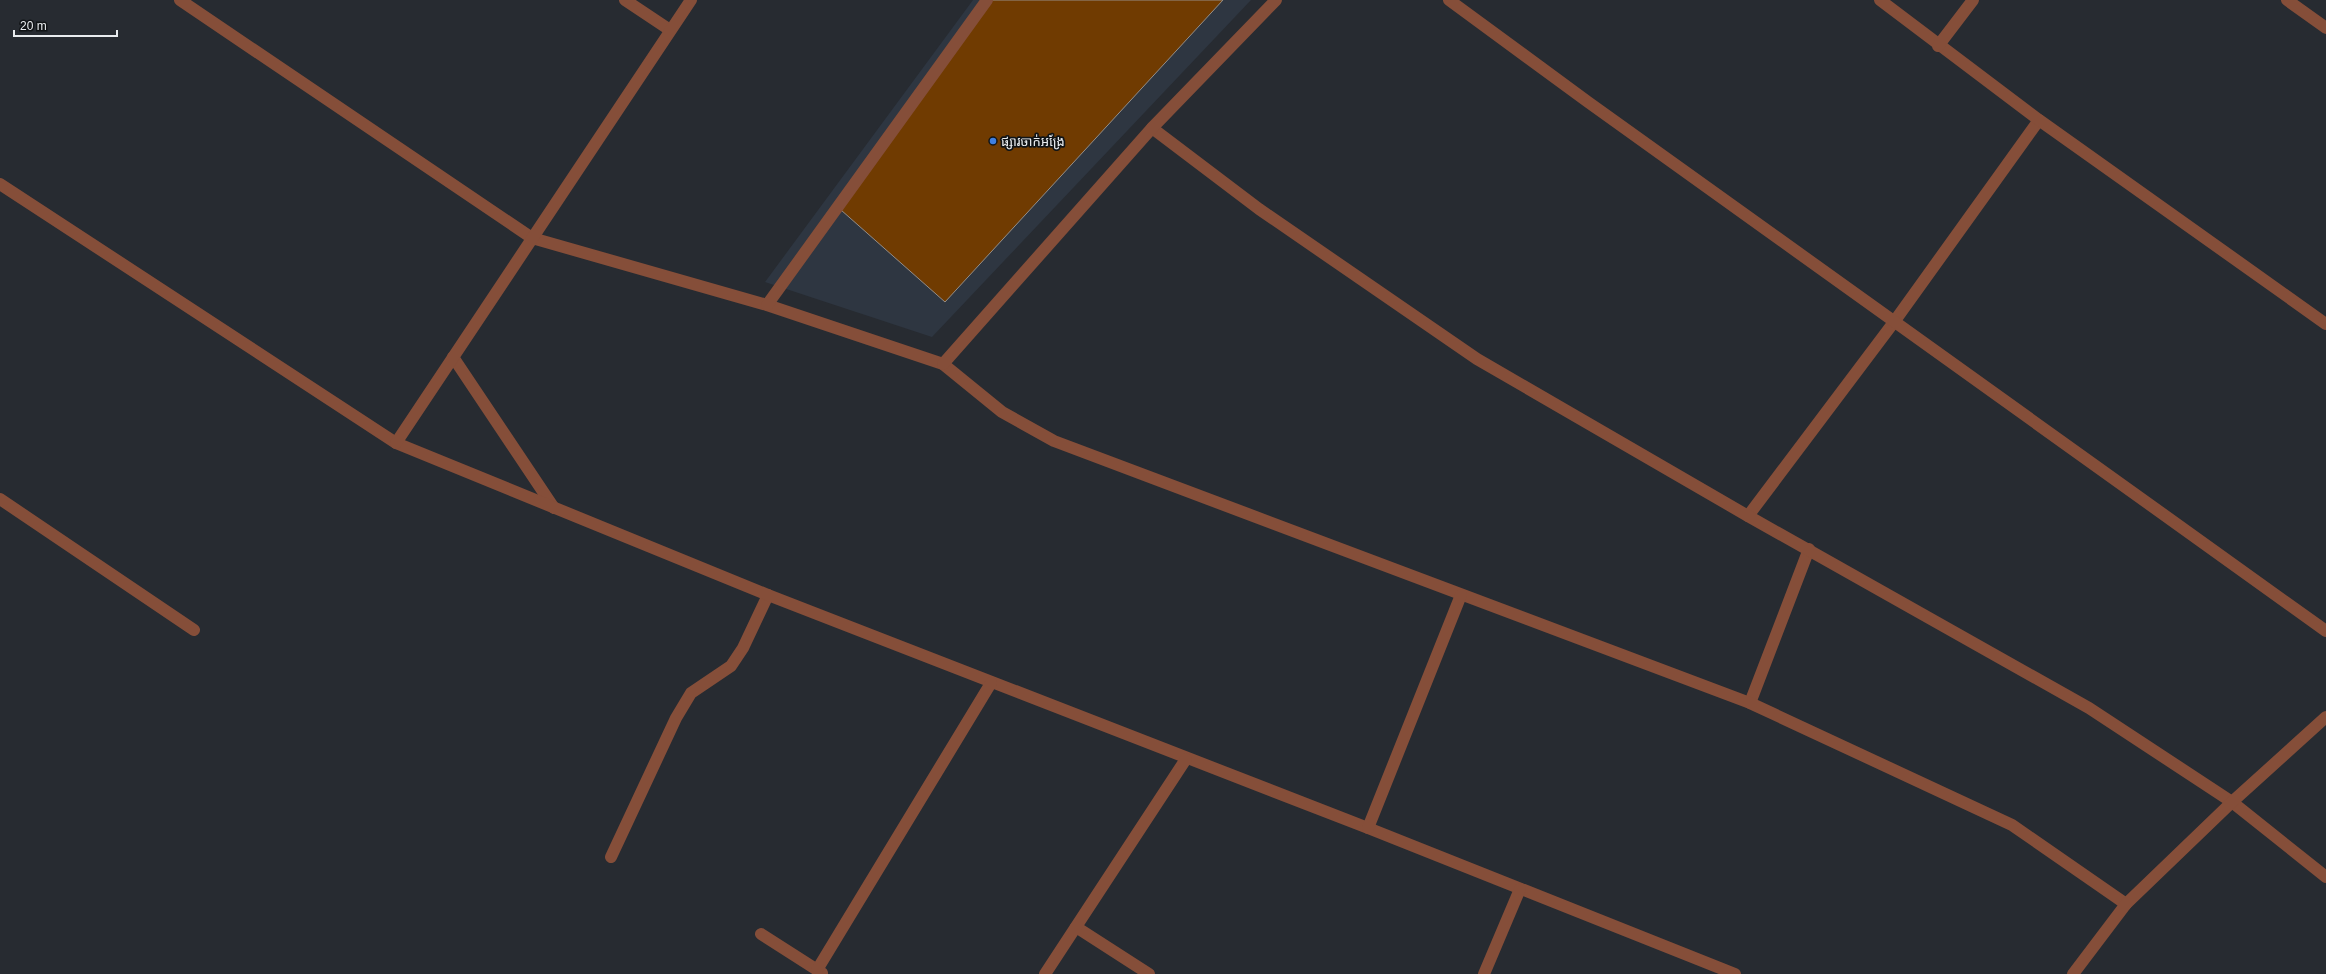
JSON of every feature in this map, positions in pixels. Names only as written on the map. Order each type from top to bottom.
[{"type":"street","points":[[180,0],[532,238],[767,305],[943,364],[1002,412],[1054,441],[1750,703],[2012,825],[2126,904]]},
{"type":"street","points":[[625,0],[670,30]]},
{"type":"street","points":[[396,443],[454,358],[690,0]]},
{"type":"street","points":[[767,305],[987,0]]},
{"type":"street","points":[[943,364],[1152,128],[1276,0]]},
{"type":"street","points":[[1449,0],[1894,322],[2326,631]]},
{"type":"street","points":[[1880,0],[1938,46],[2039,120],[2326,324]]},
{"type":"street","points":[[1938,46],[1973,0]]},
{"type":"street","points":[[2287,0],[2326,28]]},
{"type":"street","points":[[1748,516],[1894,322],[2039,120]]},
{"type":"street","points":[[1152,128],[1259,209],[1477,358],[1748,516],[2089,708],[2232,802],[2326,877]]},
{"type":"street","points":[[0,184],[396,443],[768,596],[1186,759],[1368,828],[1735,974]]},
{"type":"street","points":[[454,358],[554,508]]},
{"type":"street","points":[[0,499],[194,630]]},
{"type":"street","points":[[1750,703],[1809,549]]},
{"type":"street","points":[[1368,828],[1461,595]]},
{"type":"street","points":[[611,856],[676,718],[690,693],[731,666],[743,648],[768,596]]},
{"type":"street","points":[[761,934],[820,972],[991,683]]},
{"type":"street","points":[[2072,974],[2126,904],[2232,802],[2326,717]]},
{"type":"street","points":[[1045,974],[1186,759]]},
{"type":"street","points":[[1484,974],[1520,889]]},
{"type":"street","points":[[1076,927],[1149,974]]},
{"type":"shaded area","name":"ផ្សារចាក់អង្រែ","points":[[973,0],[1251,0],[932,337],[765,282]]},
{"type":"building","name":"ផ្សារចាក់អង្រែ","points":[[988,0],[1223,0],[945,302],[841,210]]},
{"type":"place","name":"ផ្សារចាក់អង្រែ","points":[[993,141]]}]
